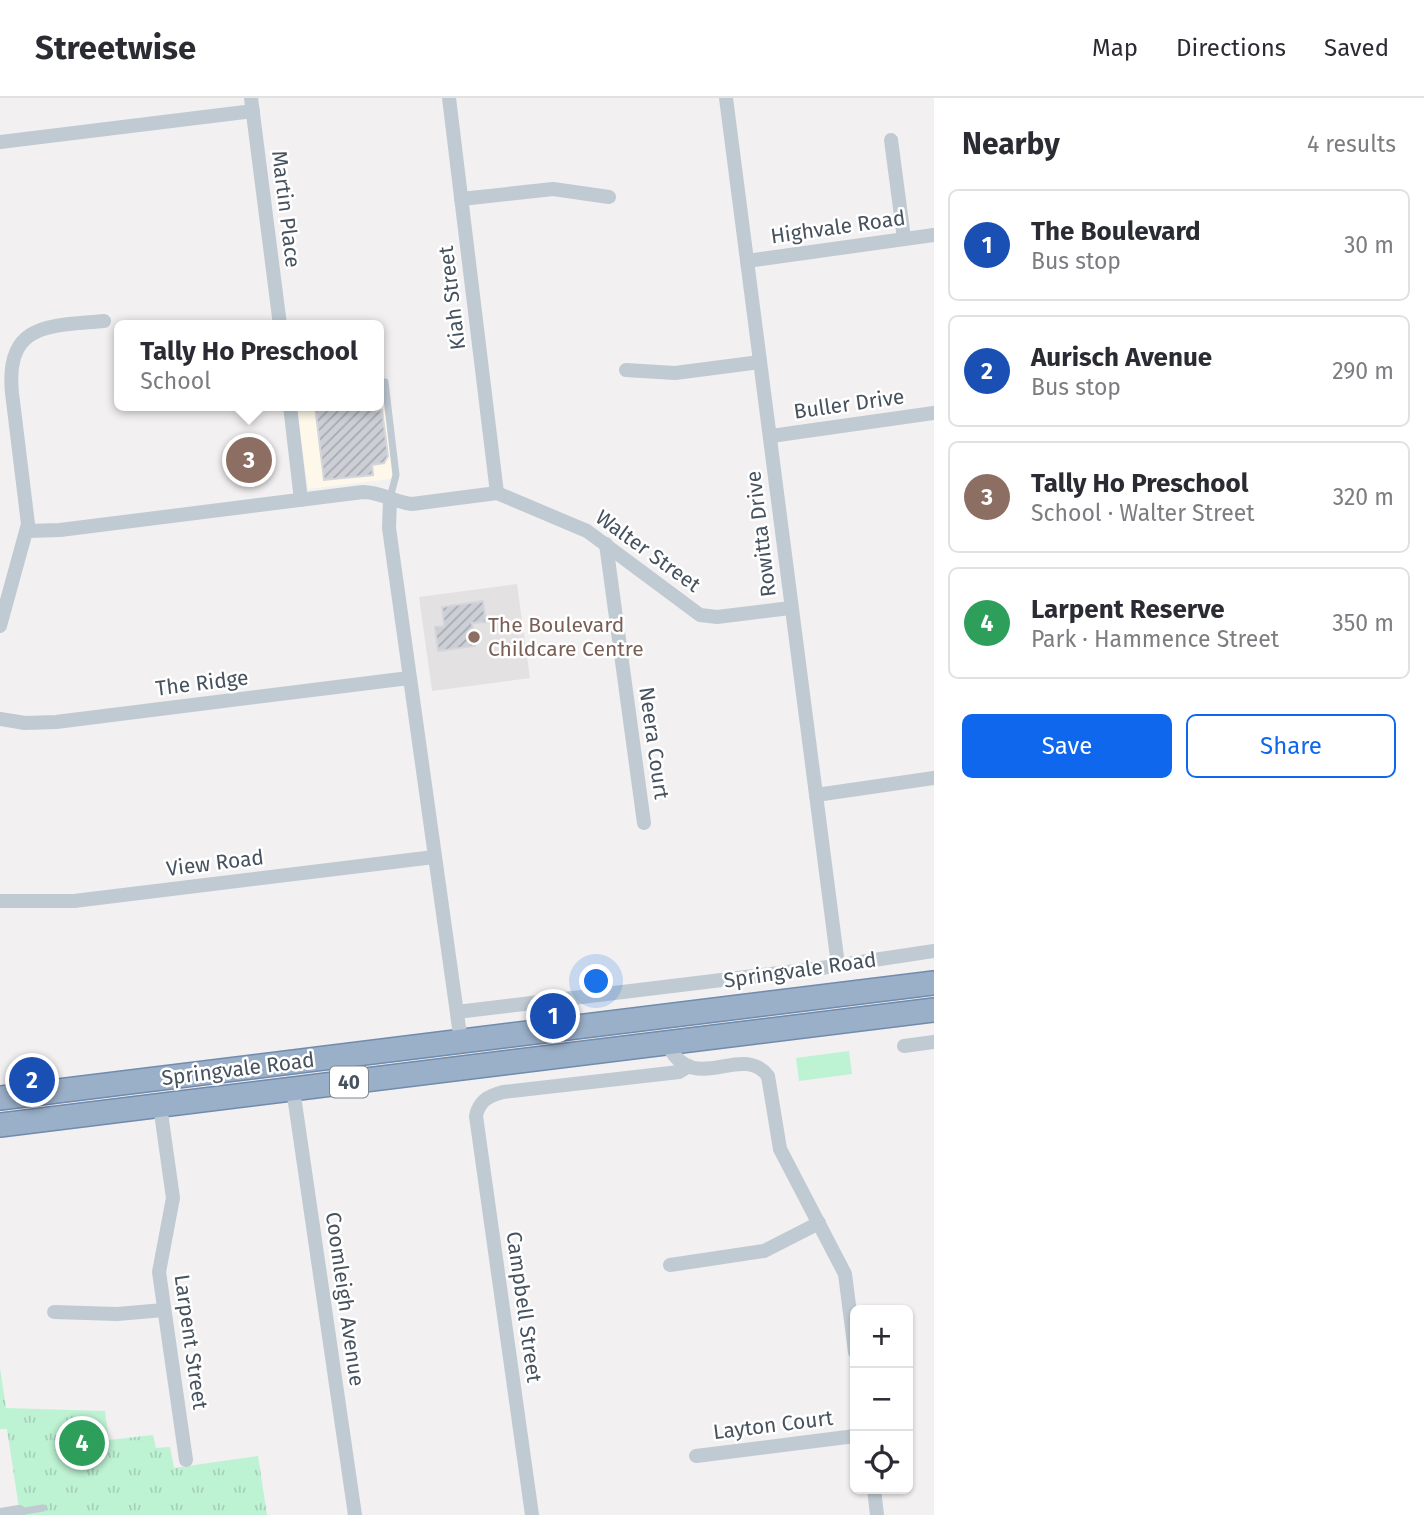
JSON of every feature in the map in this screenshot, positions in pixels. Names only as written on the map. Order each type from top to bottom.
[{"type":"highway","name":"Springvale Road","points":[[0,1098],[934,983]]},
{"type":"highway","name":"Springvale Road","points":[[0,1125],[934,1010]]},
{"type":"street","name":"Kiah Street","points":[[449,98],[497,493]]},
{"type":"street","name":"Rowitta Drive","points":[[726,98],[838,965]]},
{"type":"street","points":[[0,142],[252,105]]},
{"type":"street","name":"Martin Place","points":[[252,105],[279,320]]},
{"type":"street","points":[[891,140],[904,238]]},
{"type":"street","points":[[461,199],[554,189],[609,197]]},
{"type":"street","name":"Highvale Road","points":[[747,261],[934,235]]},
{"type":"street","points":[[0,626],[28,531],[28,509],[11,384],[13,360],[25,338],[37,331],[53,326],[104,321]]},
{"type":"street","points":[[626,370],[675,373],[760,362]]},
{"type":"street","points":[[291,411],[302,500]]},
{"type":"street","name":"Buller Drive","points":[[771,436],[934,413]]},
{"type":"street","points":[[28,531],[60,530],[363,492],[377,493],[412,504],[497,493]]},
{"type":"street","name":"Walter Street","points":[[497,493],[587,531],[700,615],[717,617],[790,608]]},
{"type":"street","points":[[390,498],[389,528],[461,1042]]},
{"type":"street","name":"Neera Court","points":[[606,544],[644,823]]},
{"type":"street","name":"The Ridge","points":[[0,719],[25,723],[56,722],[409,678]]},
{"type":"street","points":[[816,795],[934,778]]},
{"type":"street","name":"View Road","points":[[0,901],[84,900],[434,857]]},
{"type":"street","name":"Springvale Road","points":[[457,1012],[934,951]]},
{"type":"street","points":[[684,1014],[677,1042],[689,1055],[688,1065],[703,1069],[751,1064],[763,1070],[770,1083],[780,1149],[846,1278],[850,1311]]},
{"type":"street","points":[[904,1046],[934,1042]]},
{"type":"street","name":"Campbell Street","points":[[533,1515],[476,1116],[479,1105],[490,1096],[502,1092],[679,1072],[688,1065]]},
{"type":"street","name":"Coomleigh Avenue","points":[[293,1089],[355,1515]]},
{"type":"street","name":"Larpent Street","points":[[160,1106],[173,1198],[159,1272],[186,1460]]},
{"type":"street","points":[[670,1265],[764,1251],[819,1223]]},
{"type":"street","points":[[54,1312],[117,1314],[164,1310]]},
{"type":"street","name":"Layton Court","points":[[696,1456],[850,1437]]},
{"type":"street","points":[[875,1494],[877,1515]]},
{"type":"street","points":[[0,1515],[19,1512]]},
{"type":"lane","points":[[384,382],[396,475],[390,498]]},
{"type":"lane","points":[[19,1512],[43,1508]]},
{"type":"shaded area","points":[[384,382],[388,382],[399,478],[308,489],[297,411],[384,411]]},
{"type":"shaded area","name":"The Boulevard Childcare Centre","points":[[517,584],[530,678],[432,691],[419,597]]},
{"type":"green space","points":[[849,1051],[852,1074],[799,1081],[796,1058]]},
{"type":"green space","points":[[0,1368],[6,1408],[105,1411],[109,1440],[153,1435],[156,1448],[170,1447],[174,1468],[258,1456],[267,1515],[20,1515],[7,1429],[0,1429]]},
{"type":"building","points":[[316,411],[382,411],[388,456],[384,463],[372,465],[373,475],[324,480]]},
{"type":"building","points":[[483,601],[486,622],[472,623],[475,646],[438,651],[435,627],[444,626],[442,607]]},
{"type":"place","name":"Tally Ho Preschool","points":[[249,460]]},
{"type":"place","name":"The Boulevard Childcare Centre","points":[[474,637]]},
{"type":"place","name":"The Boulevard","points":[[553,1016]]},
{"type":"place","name":"Aurisch Avenue","points":[[32,1080]]},
{"type":"place","name":"Larpent Reserve","points":[[82,1443]]}]
